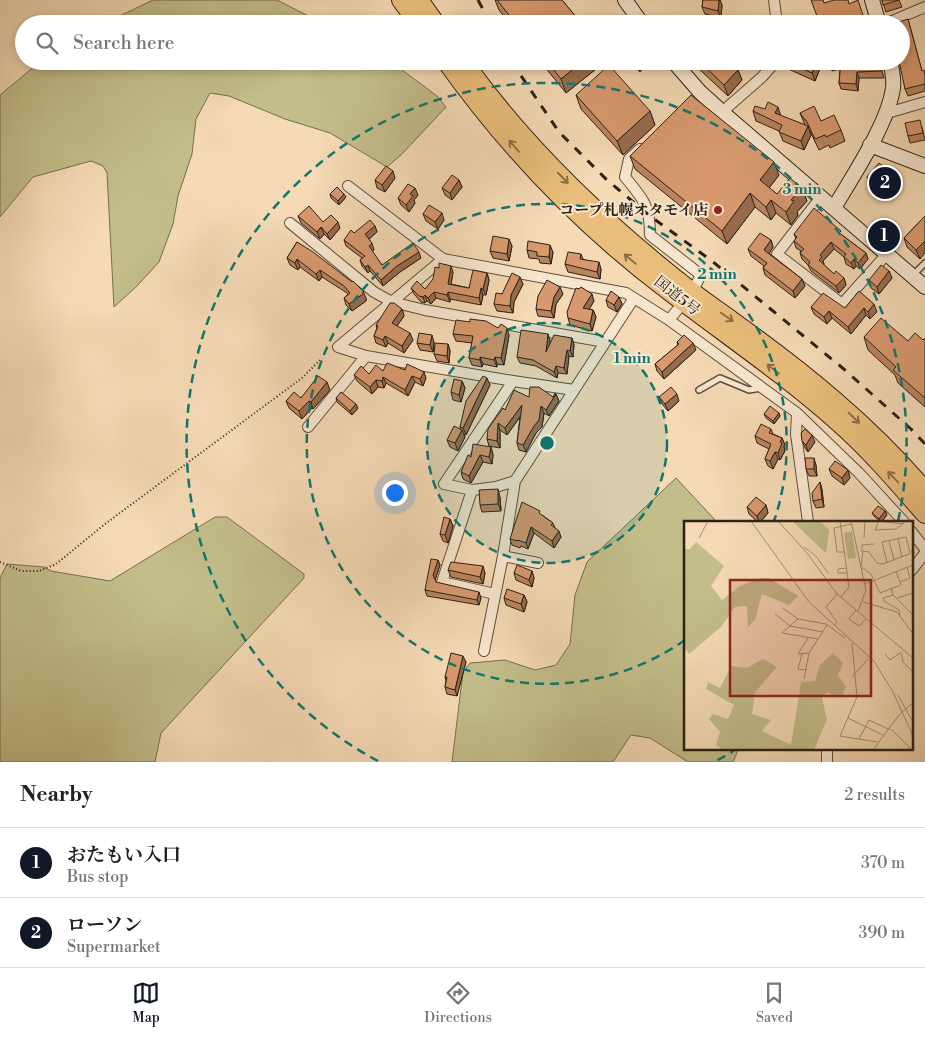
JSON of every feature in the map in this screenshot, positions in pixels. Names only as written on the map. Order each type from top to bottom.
[{"type":"highway","points":[[401,0],[412,15]]},
{"type":"highway","points":[[419,0],[430,15]]},
{"type":"highway","name":"国道5号","points":[[452,70],[469,94],[492,121],[566,202],[616,247],[669,292],[688,297],[799,371],[848,412],[910,473],[925,491]]},
{"type":"highway","name":"国道5号","points":[[469,70],[526,139],[577,191],[688,297],[838,422],[898,482],[925,514]]},
{"type":"street","points":[[625,0],[636,15]]},
{"type":"street","points":[[774,0],[776,15]]},
{"type":"street","points":[[872,0],[876,15]]},
{"type":"street","points":[[906,15],[925,7]]},
{"type":"street","points":[[679,70],[696,95],[722,112],[925,287]]},
{"type":"street","points":[[722,112],[768,70]]},
{"type":"street","points":[[834,208],[887,113],[893,87],[892,70]]},
{"type":"street","points":[[887,113],[925,102]]},
{"type":"street","points":[[650,139],[629,159],[625,177],[644,200],[650,216],[650,235],[701,275],[688,297],[669,320]]},
{"type":"street","points":[[870,145],[925,166]]},
{"type":"street","points":[[348,186],[443,259],[626,293],[669,320],[797,413],[859,472],[901,521]]},
{"type":"street","points":[[821,197],[776,254],[842,304],[887,254]]},
{"type":"street","points":[[290,223],[374,292],[392,302],[425,310],[605,342]]},
{"type":"street","points":[[443,259],[338,347],[366,356],[574,390]]},
{"type":"street","points":[[484,651],[503,556],[515,481],[634,298]]},
{"type":"street","points":[[308,427],[366,356]]},
{"type":"street","points":[[513,381],[444,484],[472,490],[496,487],[515,481]]},
{"type":"street","points":[[797,413],[796,434],[808,521]]},
{"type":"street","points":[[472,490],[442,582],[495,594]]},
{"type":"street","points":[[912,532],[925,549]]},
{"type":"street","points":[[912,570],[925,553]]},
{"type":"street","points":[[503,556],[538,563]]},
{"type":"lane","points":[[912,276],[925,262]]},
{"type":"lane","points":[[699,390],[720,378],[749,390],[764,388]]},
{"type":"path","points":[[0,562],[21,571],[39,571],[56,564],[207,446],[296,382],[321,359]]},
{"type":"shaded area","points":[[153,0],[277,0],[306,15],[122,15]]},
{"type":"shaded area","points":[[30,70],[402,70],[437,96],[446,107],[402,154],[387,167],[330,133],[285,119],[229,96],[210,93],[196,119],[192,154],[178,196],[173,224],[159,262],[114,307],[107,173],[103,166],[91,161],[33,177],[0,217],[0,95]]},
{"type":"shaded area","points":[[676,478],[716,521],[684,521],[684,750],[738,750],[733,762],[688,762],[650,738],[631,735],[613,762],[452,762],[463,672],[470,663],[505,660],[535,670],[556,665],[570,644],[575,595],[587,562]]},
{"type":"shaded area","points":[[215,517],[227,517],[304,574],[304,578],[161,733],[155,762],[0,762],[0,578],[7,564],[44,567],[51,571],[110,581]]},
{"type":"building","points":[[497,0],[562,0],[574,15],[509,15]]},
{"type":"building","points":[[703,0],[719,0],[718,11],[702,7]]},
{"type":"building","points":[[811,0],[823,0],[824,3],[834,0],[848,0],[849,4],[858,0],[863,15],[817,15]]},
{"type":"building","points":[[882,0],[899,0],[883,5]]},
{"type":"building","points":[[910,26],[922,71],[924,70],[925,84],[905,89],[901,70],[910,70]]},
{"type":"building","points":[[554,70],[572,70],[561,79]]},
{"type":"building","points":[[604,70],[613,70],[650,111],[617,141],[576,95]]},
{"type":"building","points":[[708,70],[738,70],[724,85]]},
{"type":"building","points":[[840,70],[882,71],[857,72],[856,84],[839,83]]},
{"type":"building","name":"コープ札幌オタモイ店","points":[[691,95],[774,162],[760,180],[777,194],[790,178],[802,188],[791,200],[794,201],[786,212],[771,200],[766,207],[750,193],[722,231],[630,156]]},
{"type":"building","points":[[768,102],[778,107],[775,113],[808,126],[801,141],[779,132],[782,125],[753,111],[755,106],[765,109]]},
{"type":"building","points":[[814,106],[821,121],[834,115],[841,130],[826,137],[825,135],[815,139],[806,120],[800,113]]},
{"type":"building","points":[[920,120],[923,133],[908,136],[905,123]]},
{"type":"building","points":[[879,163],[896,177],[890,183],[892,185],[883,192],[867,177]]},
{"type":"building","points":[[386,166],[393,171],[382,185],[375,180]]},
{"type":"building","points":[[452,175],[459,180],[450,193],[442,188]]},
{"type":"building","points":[[408,184],[415,188],[410,194],[413,196],[406,205],[398,198]]},
{"type":"building","points":[[337,187],[344,194],[338,201],[330,194]]},
{"type":"building","points":[[429,205],[442,213],[435,222],[423,214]]},
{"type":"building","points":[[309,206],[323,222],[331,215],[338,222],[327,234],[321,227],[317,232],[298,216]]},
{"type":"building","points":[[814,208],[841,231],[839,233],[866,253],[858,263],[854,259],[851,263],[844,257],[846,254],[831,242],[820,255],[822,257],[819,260],[834,274],[836,271],[844,278],[836,286],[808,265],[810,262],[800,253],[804,249],[794,241],[797,237],[794,234]]},
{"type":"building","points":[[925,216],[925,241],[916,250],[904,238]]},
{"type":"building","points":[[370,220],[375,226],[365,234],[372,243],[369,246],[382,265],[413,243],[419,252],[397,266],[381,280],[368,265],[365,267],[360,260],[365,256],[344,240],[351,230],[354,233]]},
{"type":"building","points":[[760,233],[771,240],[764,250],[802,279],[793,291],[763,268],[767,263],[748,249]]},
{"type":"building","points":[[493,236],[509,239],[507,254],[490,251]]},
{"type":"building","points":[[528,241],[550,245],[549,257],[537,256],[537,252],[527,250]]},
{"type":"building","points":[[297,242],[353,281],[363,291],[363,294],[349,304],[344,298],[350,293],[344,286],[320,270],[316,274],[297,259],[295,263],[287,258]]},
{"type":"building","points":[[568,252],[581,254],[580,259],[599,262],[597,272],[565,264]]},
{"type":"building","points":[[439,263],[451,266],[448,284],[469,288],[473,270],[487,273],[479,298],[448,292],[447,295],[434,292],[428,298],[425,295],[423,297],[419,296],[411,288],[417,281],[425,289],[433,279],[435,267],[439,268]]},
{"type":"building","points":[[881,265],[889,271],[877,287],[869,280]]},
{"type":"building","points":[[512,273],[520,277],[511,295],[510,306],[494,304],[496,293],[502,294]]},
{"type":"building","points":[[547,280],[560,287],[554,297],[551,311],[536,309],[538,296]]},
{"type":"building","points":[[581,287],[592,294],[583,308],[593,310],[590,324],[568,318],[567,312],[576,288],[579,289]]},
{"type":"building","points":[[611,291],[619,297],[614,305],[606,300]]},
{"type":"building","points":[[859,291],[874,304],[868,312],[864,308],[848,327],[829,311],[824,317],[811,307],[823,293],[845,308]]},
{"type":"building","points":[[390,303],[394,303],[402,309],[392,323],[410,333],[402,346],[385,336],[383,340],[374,336],[378,326],[376,325]]},
{"type":"building","points":[[881,318],[908,341],[915,333],[923,340],[925,338],[925,398],[893,370],[896,367],[864,337]]},
{"type":"building","points":[[470,319],[486,321],[498,328],[501,324],[507,328],[501,358],[495,357],[494,360],[480,357],[480,360],[469,358],[473,336],[453,334],[456,320],[470,322]]},
{"type":"building","points":[[521,330],[548,334],[546,352],[554,335],[572,338],[570,351],[567,350],[564,368],[556,366],[554,372],[533,360],[517,357]]},
{"type":"building","points":[[419,333],[432,335],[430,345],[417,343]]},
{"type":"building","points":[[684,335],[693,343],[662,372],[655,364],[679,344],[677,342]]},
{"type":"building","points":[[435,343],[448,344],[447,356],[434,354]]},
{"type":"building","points":[[387,363],[405,370],[407,364],[424,372],[420,379],[412,376],[405,390],[383,377],[382,381],[376,380],[370,387],[354,375],[361,366],[369,374],[376,365],[383,371]]},
{"type":"building","points":[[318,376],[327,382],[311,402],[309,401],[299,411],[286,401],[294,392],[301,398]]},
{"type":"building","points":[[483,376],[487,378],[463,428],[460,427],[466,401]]},
{"type":"building","points":[[454,379],[462,381],[459,395],[451,392]]},
{"type":"building","points":[[530,387],[539,387],[553,397],[556,394],[546,410],[541,406],[539,420],[523,445],[517,443],[522,405],[505,428],[498,423],[497,441],[487,439],[488,429],[503,408],[505,410],[514,390],[529,397]]},
{"type":"building","points":[[671,387],[677,394],[665,404],[659,397]]},
{"type":"building","points":[[341,392],[356,404],[350,411],[336,398]]},
{"type":"building","points":[[770,406],[779,413],[773,421],[764,414]]},
{"type":"building","points":[[761,424],[771,429],[769,433],[782,438],[778,453],[775,452],[770,461],[765,459],[771,444],[755,436]]},
{"type":"building","points":[[454,426],[462,430],[455,443],[447,440]]},
{"type":"building","points":[[805,429],[812,435],[806,445],[802,441],[801,433]]},
{"type":"building","points":[[473,444],[491,447],[489,457],[480,455],[469,476],[461,472],[468,455],[471,457]]},
{"type":"building","points":[[805,458],[814,458],[814,469],[806,469]]},
{"type":"building","points":[[835,461],[848,470],[842,478],[829,469]]},
{"type":"building","points":[[820,482],[822,499],[813,501],[812,493]]},
{"type":"building","points":[[498,489],[498,504],[480,505],[479,490]]},
{"type":"building","points":[[756,497],[766,505],[757,516],[747,507]]},
{"type":"building","points":[[522,502],[540,511],[539,513],[553,523],[551,525],[559,531],[552,541],[531,527],[526,543],[510,539]]},
{"type":"building","points":[[878,506],[885,511],[879,519],[872,513]]},
{"type":"building","points":[[444,517],[450,519],[445,535],[440,534]]},
{"type":"building","points":[[431,559],[438,560],[433,575],[436,582],[479,592],[477,600],[425,590]]},
{"type":"building","points":[[451,562],[483,566],[480,577],[448,570]]},
{"type":"building","points":[[517,565],[532,571],[529,580],[514,573]]},
{"type":"building","points":[[507,589],[524,595],[521,604],[504,598]]},
{"type":"building","points":[[451,653],[463,656],[455,690],[445,687],[447,677],[445,677]]},
{"type":"railway","points":[[478,0],[486,15]]},
{"type":"railway","points":[[517,70],[559,132],[607,180],[650,216],[712,261],[845,370],[911,429],[925,444]]},
{"type":"place","name":"ローソン","points":[[885,183]]},
{"type":"place","name":"コープ札幌オタモイ店","points":[[718,210]]},
{"type":"place","name":"おたもい入口","points":[[884,236]]}]
